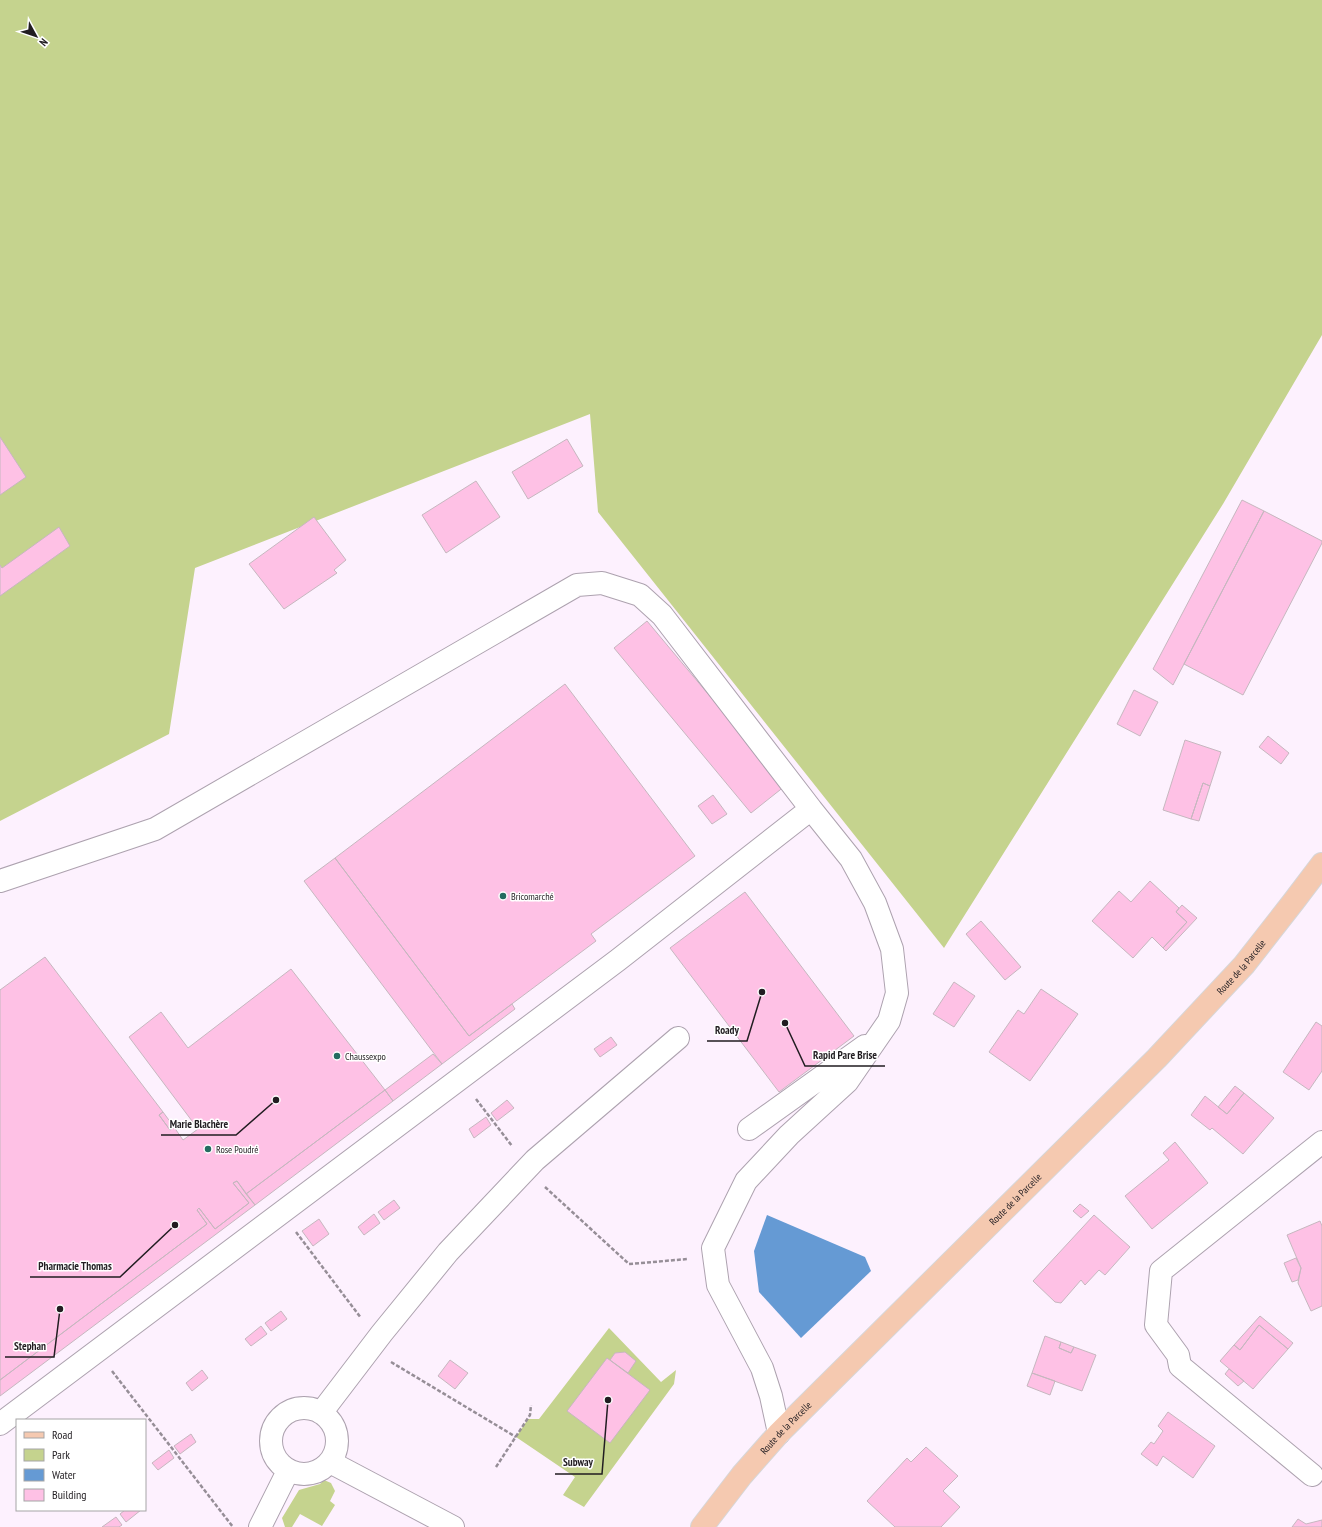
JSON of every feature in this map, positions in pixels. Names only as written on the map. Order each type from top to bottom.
[{"type":"main road","name":"Route de la Parcelle","points":[[702,1527],[742,1475],[779,1433],[1157,1058],[1244,965],[1322,864]]},
{"type":"street","points":[[0,881],[155,829],[577,585],[602,583],[640,595],[662,615],[851,859],[875,903],[892,949],[897,993],[889,1021],[847,1082],[789,1135],[746,1180],[713,1248],[718,1285],[762,1368],[771,1396],[779,1433]]},
{"type":"street","points":[[0,1424],[618,960],[811,809]]},
{"type":"street","points":[[749,1129],[878,1037]]},
{"type":"street","points":[[321,1413],[382,1333],[448,1252],[529,1166],[678,1038]]},
{"type":"street","points":[[1312,1475],[1180,1366],[1178,1355],[1156,1325],[1161,1271],[1322,1142]]},
{"type":"street","points":[[311,1408],[321,1413],[330,1420],[335,1430],[337,1441],[335,1452],[330,1462],[321,1469],[310,1474],[299,1474],[288,1471],[277,1460],[271,1445],[271,1435],[275,1425],[282,1417],[290,1411],[296,1409],[311,1408]]},
{"type":"street","points":[[330,1462],[453,1527]]},
{"type":"street","points":[[260,1527],[288,1471]]},
{"type":"path","points":[[461,1079],[520,1157],[529,1166],[536,1178],[629,1264],[714,1257]]},
{"type":"path","points":[[92,1355],[103,1374],[110,1368],[234,1527]]},
{"type":"path","points":[[496,1467],[530,1416],[530,1405]]},
{"type":"green space","points":[[0,0],[1322,0],[1322,335],[1223,504],[944,948],[598,512],[590,414],[195,568],[169,734],[0,821]]},
{"type":"green space","points":[[609,1328],[661,1382],[676,1370],[674,1384],[584,1507],[563,1495],[575,1477],[516,1437],[528,1419],[539,1419]]},
{"type":"green space","points":[[324,1480],[331,1483],[335,1491],[330,1501],[335,1505],[322,1526],[300,1514],[292,1527],[285,1527],[282,1518],[299,1490],[320,1484]]},
{"type":"water","points":[[767,1215],[865,1257],[871,1271],[801,1338],[759,1292],[754,1251]]},
{"type":"building","points":[[0,437],[26,477],[0,495]]},
{"type":"building","points":[[567,439],[583,466],[528,499],[512,472]]},
{"type":"building","points":[[476,481],[500,517],[446,553],[422,515]]},
{"type":"building","points":[[1242,500],[1264,511],[1173,685],[1153,669]]},
{"type":"building","points":[[1264,511],[1322,541],[1322,543],[1243,695],[1184,664]]},
{"type":"building","points":[[314,517],[346,560],[334,570],[337,573],[284,609],[249,564]]},
{"type":"building","points":[[59,527],[70,546],[0,596],[0,565],[2,568]]},
{"type":"building","points":[[647,621],[785,786],[751,813],[614,648]]},
{"type":"building","name":"Bricomarché","points":[[565,684],[695,856],[591,934],[596,941],[469,1036],[335,858]]},
{"type":"building","points":[[1134,690],[1158,702],[1140,736],[1117,724]]},
{"type":"building","points":[[1268,736],[1289,753],[1281,764],[1259,747]]},
{"type":"building","points":[[1185,740],[1221,752],[1210,786],[1203,783],[1191,819],[1163,810]]},
{"type":"building","points":[[1203,783],[1210,786],[1199,821],[1191,819]]},
{"type":"building","points":[[713,795],[727,814],[712,824],[698,806]]},
{"type":"building","points":[[335,858],[469,1036],[512,1004],[515,1009],[442,1064],[304,881]]},
{"type":"building","points":[[1150,881],[1179,908],[1176,912],[1187,922],[1163,948],[1152,937],[1133,958],[1092,921],[1119,891],[1131,902]]},
{"type":"building","points":[[745,892],[854,1036],[779,1092],[670,948]]},
{"type":"building","points":[[1182,905],[1197,918],[1166,951],[1163,948],[1187,922],[1176,912]]},
{"type":"building","points":[[981,921],[1021,967],[1005,980],[966,934]]},
{"type":"building","points":[[45,957],[163,1112],[159,1115],[170,1130],[174,1127],[183,1140],[198,1129],[129,1037],[161,1012],[188,1048],[291,969],[385,1090],[246,1194],[237,1181],[233,1183],[249,1203],[215,1229],[199,1208],[197,1210],[207,1224],[0,1380],[0,990]]},
{"type":"building","points":[[954,982],[975,996],[954,1027],[933,1014]]},
{"type":"building","points":[[1041,989],[1078,1014],[1030,1081],[989,1052],[1018,1010],[1024,1014]]},
{"type":"building","points":[[1316,1022],[1322,1026],[1322,1071],[1309,1090],[1283,1072]]},
{"type":"building","points":[[611,1037],[617,1045],[600,1057],[594,1049]]},
{"type":"building","points":[[433,1054],[442,1064],[393,1101],[385,1090]]},
{"type":"building","points":[[1235,1086],[1244,1093],[1227,1114],[1218,1107]]},
{"type":"building","points":[[385,1090],[393,1101],[255,1205],[246,1194]]},
{"type":"building","points":[[1244,1093],[1274,1118],[1243,1154],[1212,1128],[1210,1130],[1191,1115],[1205,1096],[1227,1114]]},
{"type":"building","points":[[507,1100],[514,1108],[497,1121],[491,1113]]},
{"type":"building","points":[[163,1112],[174,1127],[170,1130],[159,1115]]},
{"type":"building","points":[[486,1117],[491,1125],[474,1138],[469,1129]]},
{"type":"building","points":[[1175,1142],[1208,1183],[1152,1229],[1125,1196],[1169,1160],[1163,1153]]},
{"type":"building","points":[[237,1181],[255,1205],[0,1396],[0,1380],[207,1224],[197,1210],[199,1208],[215,1229],[249,1203],[233,1183]]},
{"type":"building","points":[[394,1200],[400,1208],[384,1220],[378,1212]]},
{"type":"building","points":[[1080,1204],[1089,1211],[1081,1218],[1073,1211]]},
{"type":"building","points":[[374,1214],[380,1223],[364,1235],[358,1227]]},
{"type":"building","points":[[1094,1215],[1130,1247],[1105,1275],[1099,1270],[1085,1285],[1081,1280],[1061,1303],[1055,1302],[1033,1281]]},
{"type":"building","points":[[319,1219],[329,1234],[313,1246],[302,1231]]},
{"type":"building","points":[[1320,1221],[1322,1226],[1322,1306],[1311,1311],[1298,1283],[1301,1268],[1287,1235]]},
{"type":"building","points":[[1296,1258],[1301,1268],[1298,1280],[1292,1282],[1284,1263]]},
{"type":"building","points":[[281,1311],[287,1319],[271,1331],[265,1323]]},
{"type":"building","points":[[1260,1316],[1293,1343],[1288,1349],[1259,1325],[1240,1350],[1234,1345]]},
{"type":"building","points":[[1259,1325],[1288,1349],[1253,1389],[1220,1361],[1234,1345],[1240,1350]]},
{"type":"building","points":[[261,1326],[267,1334],[251,1346],[245,1339]]},
{"type":"building","points":[[1045,1336],[1061,1342],[1059,1348],[1071,1353],[1074,1347],[1096,1355],[1082,1391],[1032,1373]]},
{"type":"building","points":[[1061,1342],[1074,1347],[1071,1353],[1059,1348]]},
{"type":"building","points":[[625,1352],[636,1361],[628,1373],[610,1360],[615,1353]]},
{"type":"building","points":[[607,1358],[650,1390],[610,1443],[567,1411]]},
{"type":"building","points":[[450,1360],[468,1373],[455,1389],[438,1376]]},
{"type":"building","points":[[1229,1369],[1244,1381],[1238,1386],[1225,1374]]},
{"type":"building","points":[[202,1370],[208,1378],[192,1391],[186,1383]]},
{"type":"building","points":[[1032,1373],[1055,1381],[1050,1395],[1027,1386]]},
{"type":"building","points":[[1168,1412],[1215,1446],[1193,1478],[1163,1456],[1157,1466],[1141,1454],[1151,1442],[1154,1444],[1163,1431],[1158,1426]]},
{"type":"building","points":[[191,1434],[196,1442],[180,1454],[174,1446]]},
{"type":"building","points":[[926,1447],[958,1476],[943,1491],[960,1507],[941,1527],[895,1527],[867,1501],[907,1458],[911,1462]]},
{"type":"building","points":[[169,1450],[174,1458],[158,1470],[152,1463]]},
{"type":"building","points":[[124,1511],[140,1511],[126,1522],[120,1514]]},
{"type":"building","points":[[116,1517],[122,1525],[119,1527],[102,1527]]},
{"type":"building","points":[[1298,1519],[1306,1524],[1322,1520],[1322,1527],[1292,1527]]},
{"type":"place","name":"Bricomarché","points":[[503,896]]},
{"type":"place","name":"Roady","points":[[762,992]]},
{"type":"place","name":"Rapid Pare Brise","points":[[785,1023]]},
{"type":"place","name":"Chaussexpo","points":[[337,1056]]},
{"type":"place","name":"Marie Blachère","points":[[276,1100]]},
{"type":"place","name":"Rose Poudré","points":[[208,1149]]},
{"type":"place","name":"Pharmacie Thomas","points":[[175,1225]]},
{"type":"place","name":"Stephan","points":[[60,1309]]},
{"type":"place","name":"Subway","points":[[608,1400]]}]
